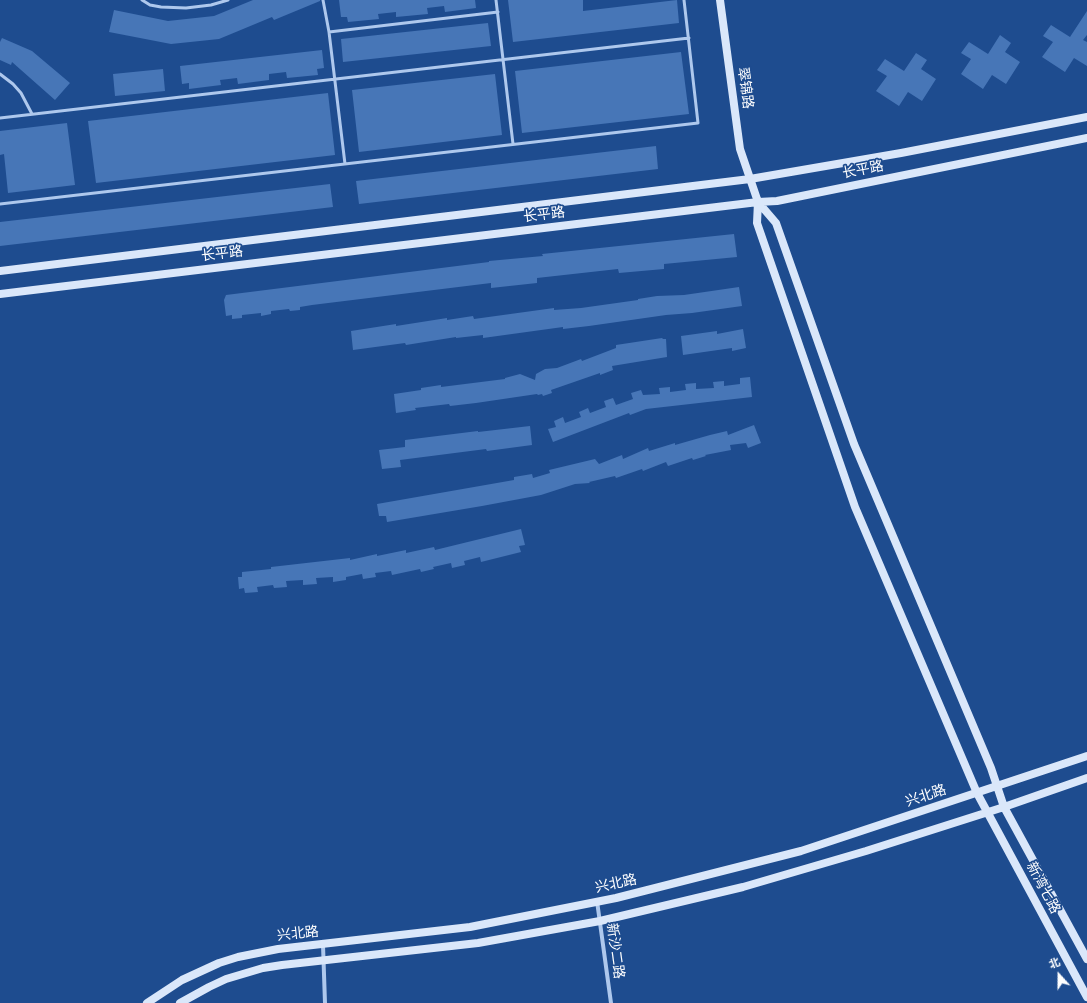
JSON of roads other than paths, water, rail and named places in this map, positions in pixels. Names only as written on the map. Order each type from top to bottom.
[{"type":"street","name":"翠锦路","points":[[720,0],[740,149],[758,202]]},
{"type":"street","name":"长平路","points":[[0,271],[750,179],[901,153],[1087,116]]},
{"type":"street","name":"长平路","points":[[0,294],[785,199],[1087,138]]},
{"type":"street","name":"新湾七路","points":[[758,202],[776,222],[854,444],[997,786],[1004,807],[1087,959]]},
{"type":"street","name":"新湾七路","points":[[758,202],[757,223],[855,507],[977,793],[1087,997]]},
{"type":"street","name":"兴北路","points":[[147,1003],[182,980],[219,963],[258,952],[470,927],[616,898],[801,851],[1087,756]]},
{"type":"street","name":"兴北路","points":[[180,1003],[209,987],[245,973],[282,965],[478,943],[600,921],[743,887],[866,851],[1004,807],[1087,778]]},
{"type":"street","name":"新沙二路","points":[[596,901],[611,1003]]},
{"type":"street","points":[[323,944],[325,1003]]},
{"type":"lane","points":[[142,0],[150,5],[160,7],[186,8],[211,5],[228,0]]},
{"type":"lane","points":[[323,0],[329,32],[345,164]]},
{"type":"lane","points":[[496,0],[513,144]]},
{"type":"lane","points":[[0,204],[698,123],[684,0]]},
{"type":"lane","points":[[329,32],[498,12]]},
{"type":"lane","points":[[0,118],[689,38]]},
{"type":"lane","points":[[0,74],[13,84],[21,93],[32,114]]}]
